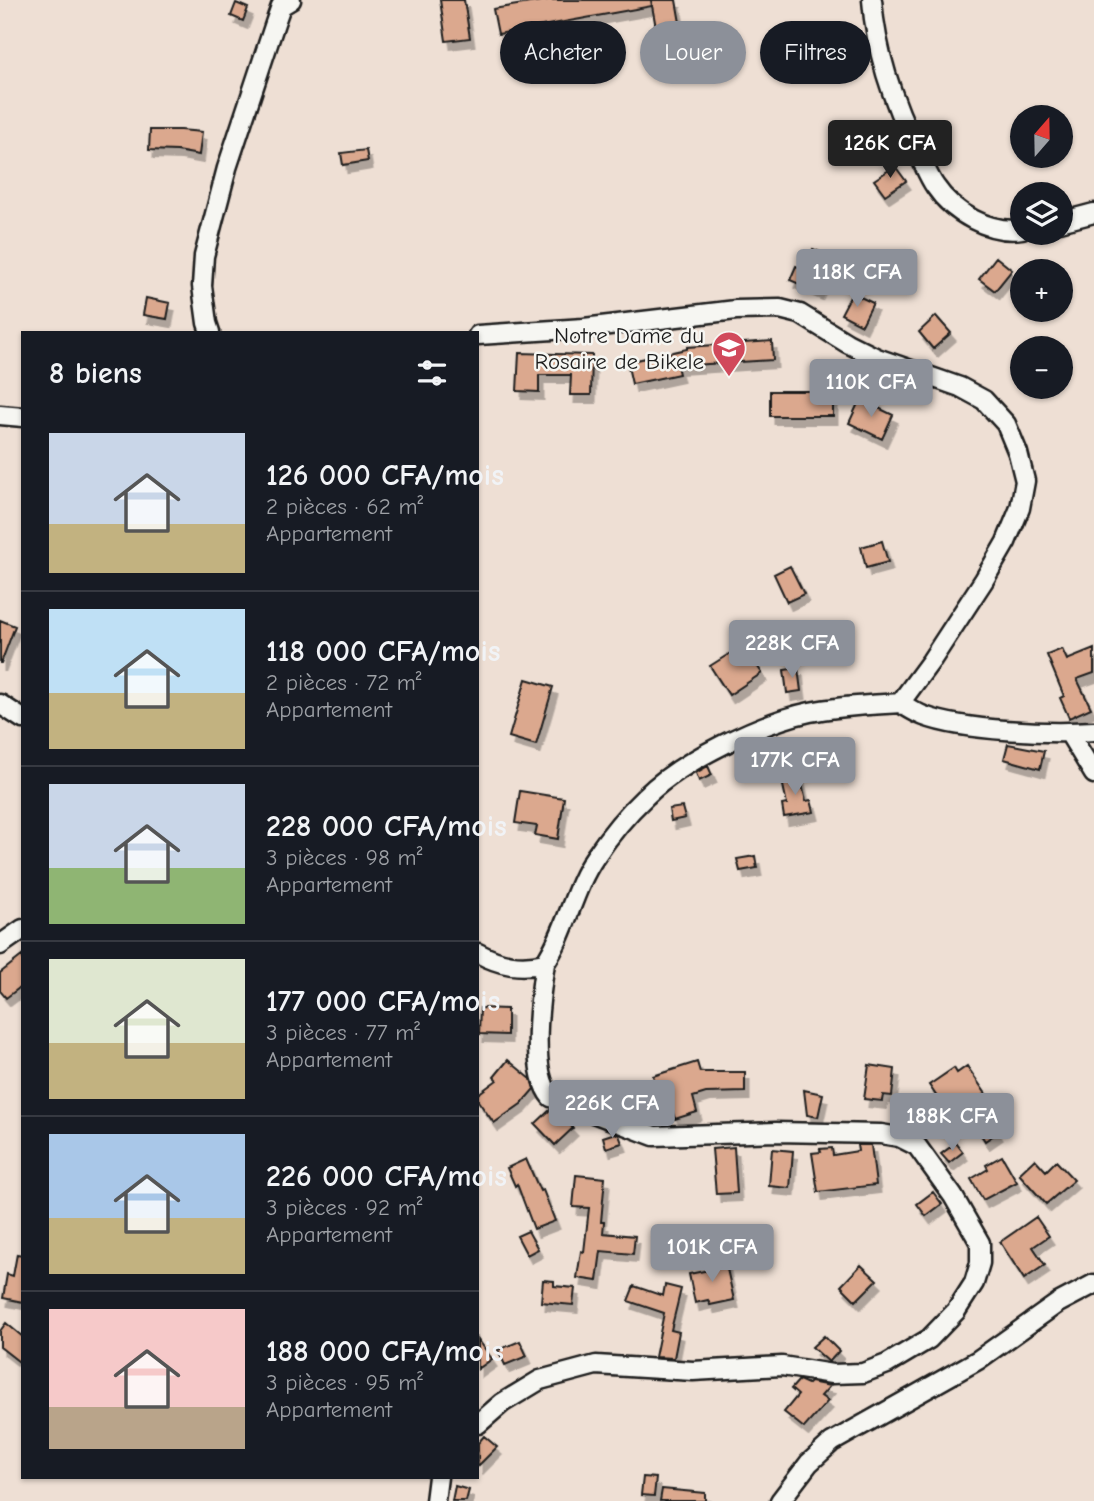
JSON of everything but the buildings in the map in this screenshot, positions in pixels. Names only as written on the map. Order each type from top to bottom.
[{"type":"street","points":[[872,0],[886,75],[901,119],[935,187],[951,204],[977,222],[1010,231]]},
{"type":"street","points":[[210,331],[206,323],[202,286],[204,256],[227,168],[282,2]]},
{"type":"street","points":[[1073,219],[1094,213]]},
{"type":"street","points":[[479,335],[683,318],[736,310],[780,309],[800,314],[877,358],[960,387],[984,400],[1006,424],[1018,453],[1024,481],[1020,508],[1006,542],[984,580],[900,703]]},
{"type":"street","points":[[0,415],[21,417]]},
{"type":"street","points":[[479,1423],[502,1403],[540,1380],[596,1365],[693,1371],[782,1366],[832,1374],[863,1373],[887,1364],[929,1339],[975,1283],[980,1263],[980,1243],[953,1196],[917,1146],[881,1134],[776,1132],[654,1136],[551,1097],[545,1089],[539,1055],[538,1027],[545,962],[555,948],[593,859],[647,795],[669,777],[738,738],[788,717],[830,708],[900,703],[924,716],[960,724],[1069,733],[1094,730]]},
{"type":"street","points":[[0,704],[21,718]]},
{"type":"street","points":[[1069,733],[1094,774]]},
{"type":"street","points":[[0,945],[21,930]]},
{"type":"street","points":[[479,953],[503,964],[521,967],[545,962]]},
{"type":"street","points":[[780,1501],[809,1463],[831,1442],[978,1360],[1058,1303],[1094,1284]]},
{"type":"street","points":[[435,1501],[438,1479]]},
{"type":"place","name":"Notre Dame du Rosaire de Bikele","points":[[729,378]]}]
